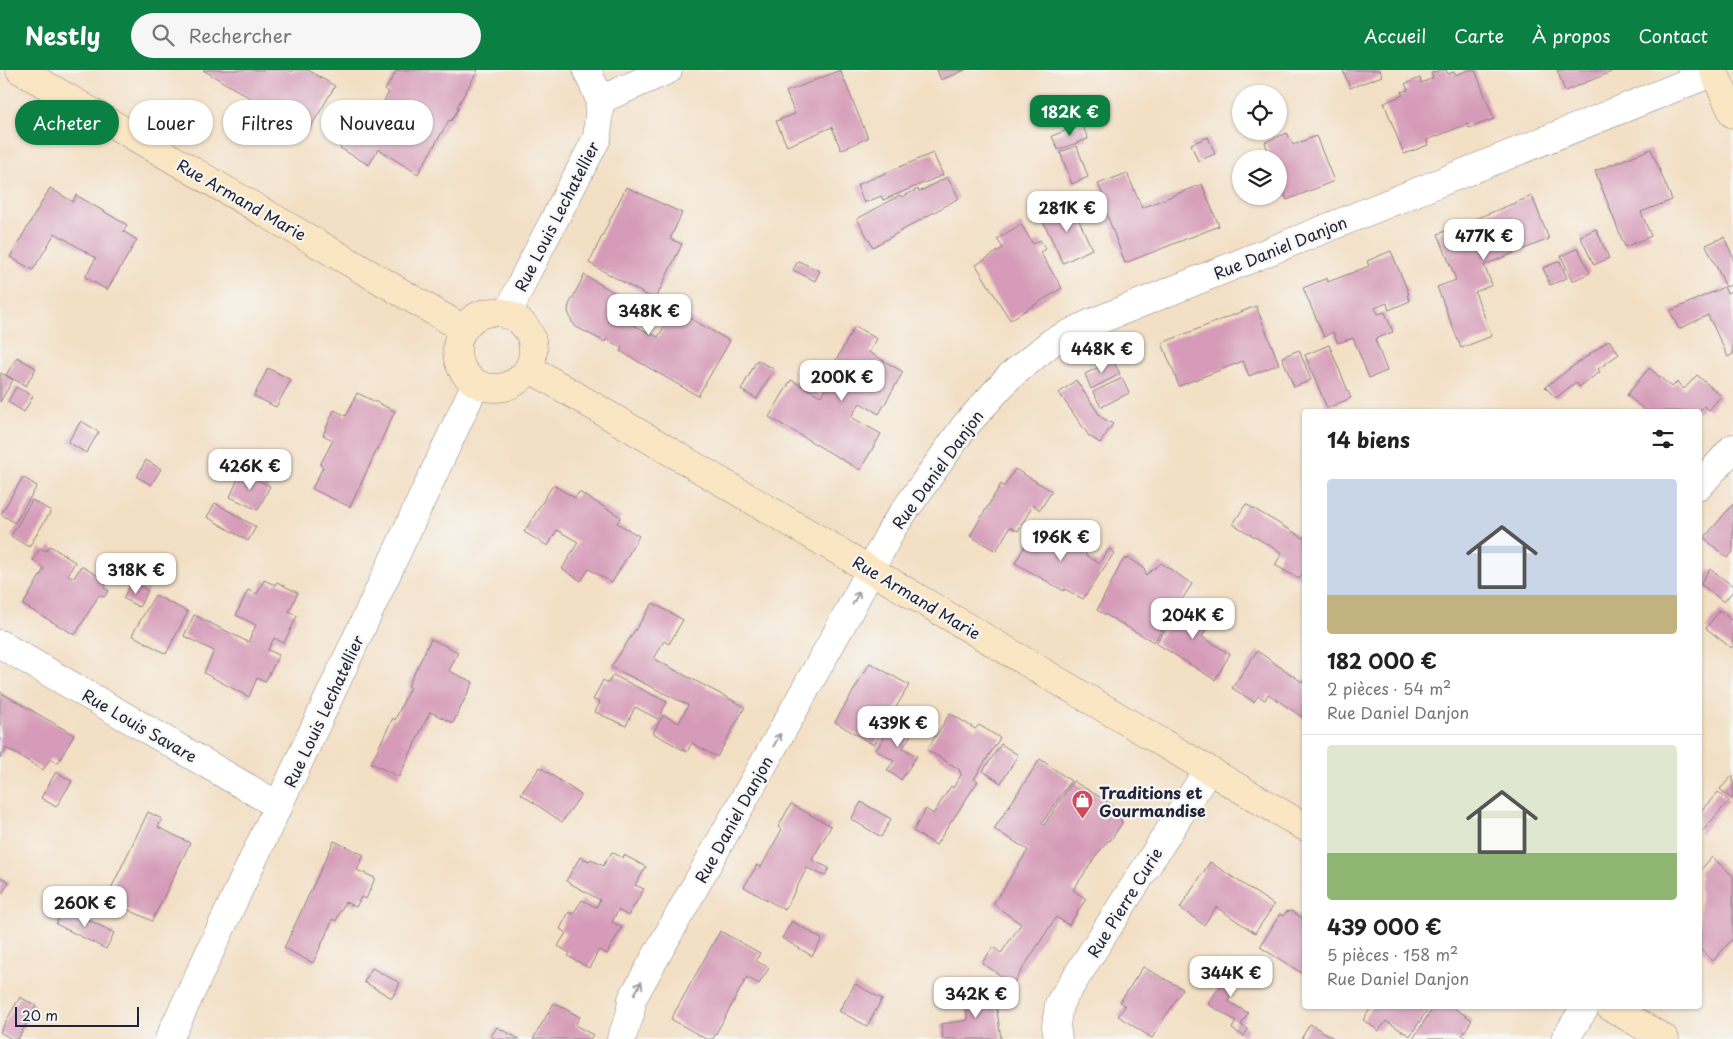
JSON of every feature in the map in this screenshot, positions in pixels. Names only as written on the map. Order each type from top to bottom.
[{"type":"main road","name":"Rue Armand Marie","points":[[20,70],[464,329]]},
{"type":"main road","points":[[1714,71],[1733,114]]},
{"type":"main road","points":[[492,312],[507,315],[516,319],[530,335],[533,349],[532,360],[529,368],[521,378],[503,388],[490,388],[476,383],[466,375],[458,356],[458,344],[464,329],[470,322],[492,312]]},
{"type":"main road","name":"Rue Armand Marie","points":[[529,368],[1302,825]]},
{"type":"main road","points":[[1614,1009],[1665,1039]]},
{"type":"street","points":[[587,70],[600,100],[668,70]]},
{"type":"street","name":"Rue Daniel Danjon","points":[[622,1037],[630,1015],[632,999],[871,570],[893,527],[964,427],[1009,377],[1052,342],[1089,324],[1714,71]]},
{"type":"street","name":"Rue Louis Lechatellier","points":[[507,315],[527,272],[597,138],[600,100]]},
{"type":"street","name":"Rue Louis Lechatellier","points":[[169,1039],[476,383]]},
{"type":"street","points":[[1702,482],[1733,448]]},
{"type":"street","name":"Rue Louis Savare","points":[[0,644],[279,806]]},
{"type":"street","name":"Rue Pierre Curie","points":[[1058,1039],[1056,1026],[1059,1004],[1208,770]]},
{"type":"street","points":[[1565,1039],[1584,1009]]},
{"type":"building","points":[[203,70],[288,70],[292,72],[293,70],[308,70],[335,86],[327,100],[321,100],[321,110],[311,127],[311,100],[254,100]]},
{"type":"building","points":[[397,70],[478,70],[457,107],[459,108],[451,121],[449,120],[418,174],[378,149],[369,165],[340,148],[342,145],[433,145],[433,100],[384,100],[389,92],[385,90]]},
{"type":"building","points":[[840,70],[868,138],[841,150],[832,127],[787,146],[776,121],[795,114],[786,92]]},
{"type":"building","points":[[937,70],[965,70],[941,80]]},
{"type":"building","points":[[1343,70],[1380,70],[1382,76],[1350,88]]},
{"type":"building","points":[[1446,70],[1448,74],[1454,72],[1455,75],[1475,70],[1494,119],[1469,128],[1468,124],[1427,140],[1428,145],[1404,154],[1384,103],[1403,95],[1401,92],[1408,90],[1405,84],[1420,78],[1421,83],[1433,78],[1431,73]]},
{"type":"building","points":[[1557,70],[1610,70],[1611,72],[1565,91]]},
{"type":"building","points":[[1082,124],[1088,139],[1058,150],[1052,136]]},
{"type":"building","points":[[1287,133],[1293,145],[1316,136],[1334,181],[1287,200],[1287,150],[1268,150],[1265,142],[1270,140],[1287,140]]},
{"type":"building","points":[[1208,137],[1215,154],[1198,161],[1191,144]]},
{"type":"building","points":[[1077,146],[1088,177],[1072,184],[1060,152]]},
{"type":"building","points":[[1651,149],[1672,200],[1641,212],[1651,236],[1625,247],[1595,171]]},
{"type":"building","points":[[933,153],[943,175],[883,200],[881,196],[864,203],[857,185]]},
{"type":"building","points":[[1127,173],[1142,208],[1202,184],[1219,226],[1125,263],[1100,196],[1103,195],[1098,184]]},
{"type":"building","points":[[947,177],[959,198],[873,247],[857,219],[900,195],[902,197],[918,189],[919,192]]},
{"type":"building","points":[[626,187],[682,213],[670,239],[682,244],[655,300],[589,263]]},
{"type":"building","points":[[50,188],[73,202],[76,195],[127,225],[123,231],[137,240],[107,290],[85,277],[96,258],[55,233],[33,270],[10,257]]},
{"type":"building","points":[[1532,196],[1549,239],[1484,265],[1492,285],[1475,292],[1492,336],[1461,348],[1437,287],[1456,280],[1438,234]]},
{"type":"building","points":[[1071,203],[1092,249],[1063,263],[1041,217]]},
{"type":"building","points":[[1021,224],[1033,244],[1040,240],[1046,249],[1040,252],[1062,288],[1010,320],[976,265],[1003,248],[997,239]]},
{"type":"building","points":[[1596,229],[1609,258],[1594,265],[1580,236]]},
{"type":"building","points":[[1724,237],[1733,257],[1733,284],[1726,287],[1706,245]]},
{"type":"building","points":[[1578,248],[1590,273],[1572,281],[1561,256]]},
{"type":"building","points":[[1391,251],[1409,294],[1407,295],[1410,301],[1389,310],[1387,303],[1375,308],[1378,314],[1385,312],[1393,332],[1375,339],[1387,371],[1369,378],[1353,338],[1338,343],[1333,332],[1324,337],[1303,288],[1327,278],[1328,282],[1369,266],[1367,261]]},
{"type":"building","points":[[798,261],[820,271],[815,281],[793,270]]},
{"type":"building","points":[[1560,261],[1567,278],[1550,285],[1543,268]]},
{"type":"building","points":[[584,275],[641,308],[633,325],[658,337],[674,309],[730,341],[698,396],[620,351],[622,348],[606,339],[605,342],[576,327],[568,311],[569,305]]},
{"type":"building","points":[[1724,287],[1727,293],[1733,290],[1733,354],[1728,357],[1708,315],[1679,329],[1670,311]]},
{"type":"building","points":[[1256,306],[1279,364],[1249,376],[1243,361],[1179,386],[1162,343]]},
{"type":"building","points":[[855,326],[877,339],[869,352],[903,372],[879,414],[860,403],[851,417],[881,434],[860,470],[769,417],[791,380],[821,396],[829,382],[825,380]]},
{"type":"building","points":[[1609,340],[1619,354],[1598,369],[1600,372],[1579,387],[1576,382],[1556,398],[1545,387]]},
{"type":"building","points":[[1329,345],[1351,398],[1327,408],[1305,355]]},
{"type":"building","points":[[1299,350],[1311,380],[1294,387],[1282,357]]},
{"type":"building","points":[[17,357],[36,368],[26,386],[6,375]]},
{"type":"building","points":[[757,360],[774,369],[757,399],[741,390]]},
{"type":"building","points":[[1113,360],[1120,374],[1091,389],[1085,374]]},
{"type":"building","points":[[268,368],[291,380],[276,407],[254,396]]},
{"type":"building","points":[[1649,368],[1672,387],[1677,382],[1684,389],[1697,375],[1721,396],[1709,410],[1704,406],[1701,409],[1644,409],[1627,395]]},
{"type":"building","points":[[1,373],[13,380],[0,402],[0,375]]},
{"type":"building","points":[[1122,378],[1129,393],[1101,407],[1093,392]]},
{"type":"building","points":[[1076,380],[1101,417],[1113,424],[1100,443],[1089,436],[1059,393]]},
{"type":"building","points":[[16,387],[33,396],[24,412],[8,402]]},
{"type":"building","points":[[357,393],[395,411],[350,507],[312,489],[323,467],[320,465],[333,440],[323,435],[334,410],[346,416]]},
{"type":"building","points":[[81,421],[99,432],[86,453],[68,442]]},
{"type":"building","points":[[146,460],[161,469],[151,485],[137,477]]},
{"type":"building","points":[[1015,469],[1052,491],[1040,510],[1033,505],[1018,531],[1010,527],[996,551],[970,536],[1001,484],[1004,487]]},
{"type":"building","points":[[241,472],[270,486],[258,510],[230,497]]},
{"type":"building","points":[[23,477],[37,486],[15,523],[1,514]]},
{"type":"building","points":[[553,485],[575,498],[579,492],[621,517],[617,523],[639,536],[612,583],[589,569],[581,581],[562,569],[578,542],[557,530],[548,546],[524,532]]},
{"type":"building","points":[[32,500],[51,511],[29,547],[11,536]]},
{"type":"building","points":[[215,503],[256,527],[248,541],[207,517]]},
{"type":"building","points":[[1246,504],[1302,537],[1302,574],[1299,579],[1275,565],[1282,553],[1233,524]]},
{"type":"building","points":[[1733,504],[1733,552],[1727,558],[1704,538]]},
{"type":"building","points":[[1038,524],[1099,563],[1109,549],[1114,553],[1083,599],[1065,589],[1064,591],[1015,563]]},
{"type":"building","points":[[50,546],[75,562],[68,575],[74,578],[81,566],[107,581],[104,588],[109,591],[104,597],[99,595],[75,635],[23,605],[44,569],[33,560],[40,548],[46,551]]},
{"type":"building","points":[[1129,558],[1144,568],[1146,575],[1161,563],[1192,584],[1154,642],[1097,610],[1123,560]]},
{"type":"building","points":[[1710,569],[1733,586],[1733,591],[1724,602],[1702,586],[1702,581]]},
{"type":"building","points":[[264,580],[275,585],[277,582],[298,593],[289,611],[297,616],[284,643],[274,638],[268,650],[279,655],[265,682],[257,678],[249,697],[204,673],[214,651],[184,636],[194,615],[248,642],[256,625],[236,615],[248,590],[257,594]]},
{"type":"building","points":[[132,582],[148,591],[139,607],[123,598]]},
{"type":"building","points":[[155,595],[188,612],[166,654],[132,635]]},
{"type":"building","points":[[653,603],[683,620],[669,644],[664,641],[654,659],[745,707],[717,757],[692,743],[687,752],[653,733],[663,715],[679,723],[688,705],[611,667]]},
{"type":"building","points":[[1181,603],[1188,607],[1191,603],[1214,617],[1202,637],[1230,654],[1215,680],[1156,643]]},
{"type":"building","points":[[1720,610],[1733,622],[1733,646],[1731,648],[1706,628]]},
{"type":"building","points":[[431,639],[458,652],[449,671],[473,682],[453,723],[430,712],[399,777],[371,763],[393,718],[395,720],[410,687],[408,686]]},
{"type":"building","points":[[1257,651],[1302,682],[1302,717],[1268,694],[1265,700],[1258,696],[1254,702],[1232,688]]},
{"type":"building","points":[[870,663],[909,685],[874,745],[835,722]]},
{"type":"building","points":[[613,675],[667,702],[658,719],[635,707],[626,726],[595,712],[600,702],[593,700],[603,680],[608,683]]},
{"type":"building","points":[[0,692],[74,735],[58,763],[50,759],[43,770],[6,748],[0,759]]},
{"type":"building","points":[[950,713],[975,729],[979,725],[1000,738],[974,779],[978,781],[936,845],[913,831],[926,809],[933,814],[951,786],[953,788],[961,775],[959,769],[927,750]]},
{"type":"building","points":[[898,717],[915,729],[903,748],[917,756],[901,780],[887,770],[894,761],[876,750]]},
{"type":"building","points":[[1001,744],[1018,755],[1001,783],[983,771]]},
{"type":"building","points":[[1040,759],[1071,781],[1042,823],[1044,825],[1073,781],[1110,803],[1109,806],[1119,812],[1122,823],[1110,841],[1098,853],[1073,890],[1086,899],[1069,925],[1056,917],[1013,984],[982,963],[993,947],[1001,953],[1021,924],[993,904],[1028,850],[994,829]]},
{"type":"building","points":[[540,767],[581,795],[562,822],[521,794]]},
{"type":"building","points":[[56,772],[72,781],[56,807],[41,798]]},
{"type":"building","points":[[1733,775],[1733,797],[1731,799],[1720,789]]},
{"type":"building","points":[[1718,792],[1729,801],[1702,832],[1702,810]]},
{"type":"building","points":[[861,802],[891,819],[881,837],[851,819]]},
{"type":"building","points":[[791,804],[831,826],[812,860],[829,868],[825,876],[807,868],[785,910],[744,887],[757,865],[761,867],[782,829],[778,827]]},
{"type":"building","points":[[148,812],[162,819],[158,827],[190,843],[152,921],[106,899]]},
{"type":"building","points":[[334,841],[364,855],[357,870],[375,878],[366,899],[361,897],[356,907],[345,902],[336,921],[333,919],[313,963],[284,948]]},
{"type":"building","points":[[612,852],[623,858],[624,855],[646,867],[635,885],[644,889],[628,916],[618,910],[612,922],[622,927],[607,954],[599,950],[589,968],[568,956],[570,953],[558,946],[566,933],[560,929],[569,912],[573,914],[582,900],[596,907],[600,900],[566,881],[580,857],[589,861],[591,859],[603,866]]},
{"type":"building","points":[[1712,857],[1733,876],[1733,938],[1713,961],[1702,951],[1702,869]]},
{"type":"building","points":[[1210,862],[1274,905],[1255,933],[1216,907],[1204,925],[1180,908]]},
{"type":"building","points":[[0,877],[9,882],[2,894],[0,893]]},
{"type":"building","points":[[64,907],[114,933],[106,949],[56,924]]},
{"type":"building","points":[[1291,911],[1302,918],[1302,973],[1260,947],[1280,914],[1283,916],[1286,912]]},
{"type":"building","points":[[792,921],[822,939],[812,956],[782,938]]},
{"type":"building","points":[[720,931],[760,953],[756,961],[769,968],[759,984],[747,977],[713,1039],[706,1039],[671,1019]]},
{"type":"building","points":[[1237,961],[1248,968],[1228,1001],[1248,1013],[1241,1025],[1248,1029],[1244,1036],[1232,1029],[1236,1021],[1208,1004]]},
{"type":"building","points":[[1143,967],[1183,989],[1152,1038],[1118,1016],[1125,1006],[1120,1002]]},
{"type":"building","points":[[372,968],[400,983],[392,998],[364,982]]},
{"type":"building","points":[[855,984],[882,999],[867,1026],[839,1011]]},
{"type":"building","points":[[994,989],[1001,1039],[943,1039],[941,1024],[968,1020],[964,994]]},
{"type":"building","points":[[20,997],[36,1006],[18,1039],[12,1039],[0,1032]]},
{"type":"building","points":[[554,1003],[580,1017],[575,1025],[593,1035],[590,1039],[533,1039]]},
{"type":"building","points":[[1370,1009],[1428,1009],[1410,1036],[1386,1021],[1379,1031],[1363,1020]]},
{"type":"building","points":[[1432,1009],[1456,1009],[1472,1020],[1462,1035],[1467,1039],[1413,1039]]},
{"type":"building","points":[[1310,1024],[1335,1039],[1301,1039]]},
{"type":"building","points":[[497,1027],[519,1039],[496,1039],[491,1036]]},
{"type":"place","name":"Traditions et Gourmandise","points":[[1083,820]]}]
